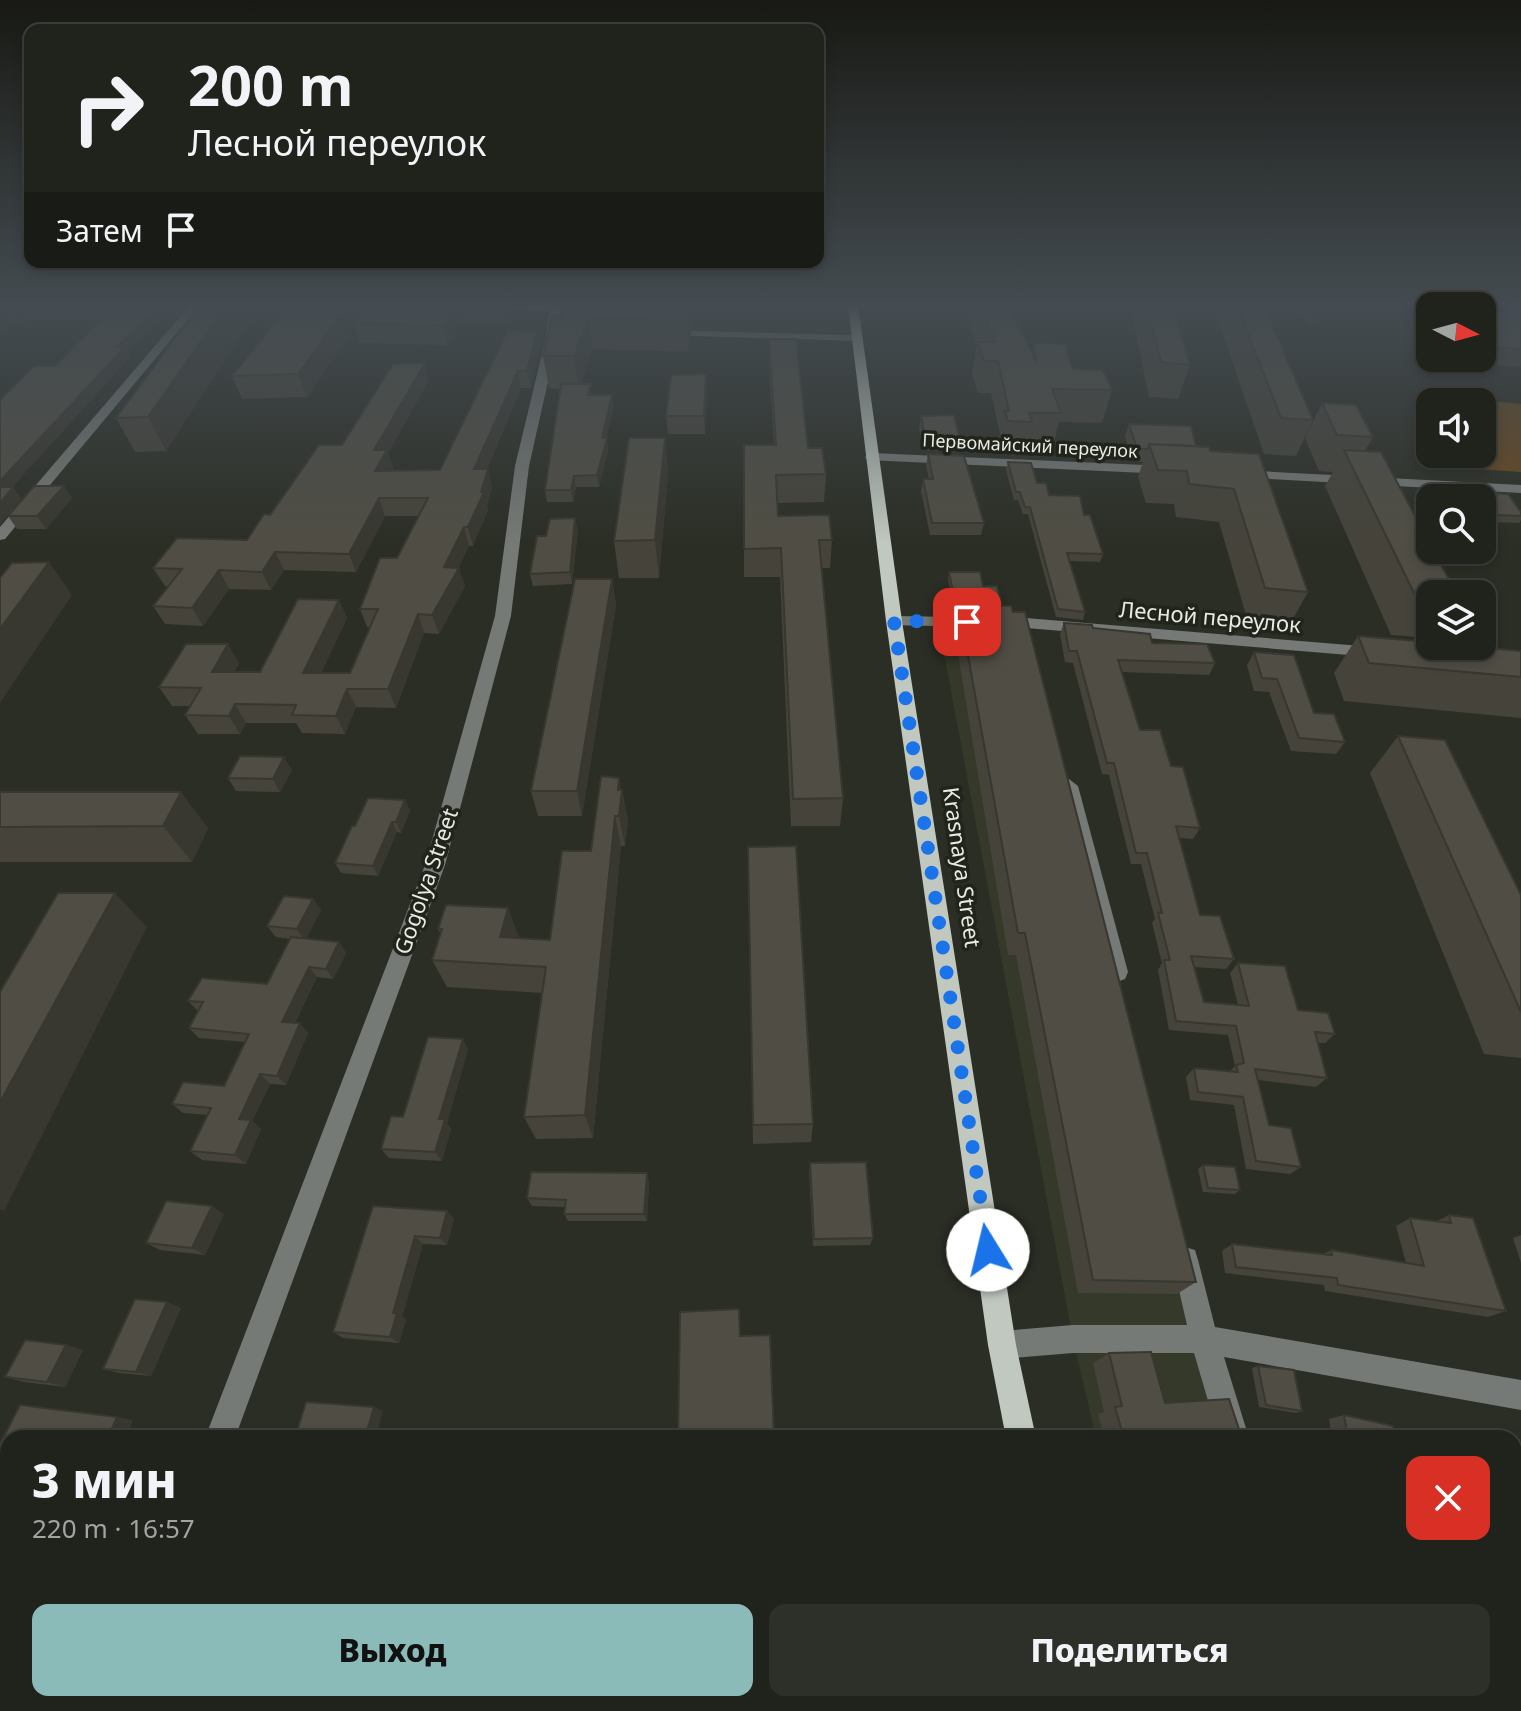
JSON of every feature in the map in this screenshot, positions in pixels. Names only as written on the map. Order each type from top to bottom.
[{"type":"main road","name":"Krasnaya Street","points":[[862,385],[1002,1345],[1019,1430]]},
{"type":"street","points":[[0,536],[128,385]]},
{"type":"street","name":"Gogolya Street","points":[[223,1430],[435,865],[503,616],[522,466],[541,385]]},
{"type":"street","name":"Первомайский переулок","points":[[872,457],[1186,471]]},
{"type":"street","points":[[1217,473],[1521,489]]},
{"type":"street","name":"Лесной переулок","points":[[894,621],[1026,623],[1398,654]]},
{"type":"street","points":[[1026,623],[1034,654]]},
{"type":"street","points":[[1063,761],[1121,990]]},
{"type":"street","points":[[1179,1233],[1204,1339],[1232,1430]]},
{"type":"street","points":[[1002,1345],[1073,1339],[1204,1339],[1235,1342],[1521,1395]]},
{"type":"shaded area","points":[[1496,402],[1521,404],[1521,472],[1477,469],[1496,468]]},
{"type":"shaded area","points":[[938,622],[1026,623],[1232,1430],[1094,1430],[1073,1339]]},
{"type":"building","points":[[15,385],[90,385],[0,481],[0,400]]},
{"type":"building","points":[[141,385],[170,385],[148,417],[116,418]]},
{"type":"building","points":[[380,385],[412,385],[374,450],[387,450],[375,471],[440,470],[481,385],[512,385],[474,469],[488,469],[481,492],[484,492],[444,567],[459,568],[432,615],[418,614],[388,689],[347,689],[336,716],[292,715],[296,705],[235,704],[229,716],[185,715],[201,688],[159,687],[186,644],[228,644],[212,672],[260,672],[298,599],[339,600],[303,673],[350,673],[378,609],[360,609],[380,558],[397,558],[428,498],[379,498],[349,554],[275,552],[262,572],[219,570],[192,608],[153,606],[182,569],[153,568],[177,538],[247,540],[264,514],[270,515],[319,445],[342,445]]},
{"type":"building","points":[[561,385],[591,385],[588,395],[612,395],[602,438],[607,438],[597,475],[574,476],[571,490],[545,490]]},
{"type":"building","points":[[670,385],[705,385],[704,416],[666,416]]},
{"type":"building","points":[[772,385],[801,385],[808,448],[822,448],[826,474],[776,475],[778,516],[829,515],[832,540],[819,540],[843,798],[793,799],[781,548],[744,549],[744,445],[776,445]]},
{"type":"building","points":[[1003,385],[1110,385],[1112,390],[1052,389],[1061,413],[1029,413],[1032,422],[1008,421],[1005,411],[1009,411]]},
{"type":"building","points":[[1268,385],[1298,385],[1313,420],[1281,418]]},
{"type":"building","points":[[1322,403],[1356,405],[1373,437],[1337,435]]},
{"type":"building","points":[[954,415],[960,439],[925,438],[921,416]]},
{"type":"building","points":[[1129,424],[1191,426],[1196,446],[1149,444],[1148,449],[1137,449]]},
{"type":"building","points":[[629,438],[665,438],[655,540],[614,541]]},
{"type":"building","points":[[1149,444],[1209,447],[1210,451],[1259,454],[1308,592],[1265,588],[1234,489],[1189,484],[1187,471],[1158,470]]},
{"type":"building","points":[[1344,450],[1381,452],[1416,518],[1416,564],[1441,564],[1449,580],[1416,580],[1416,597]]},
{"type":"building","points":[[928,454],[964,456],[984,523],[932,523],[923,479],[933,479]]},
{"type":"building","points":[[1008,462],[1031,463],[1037,483],[1046,483],[1049,495],[1080,496],[1084,515],[1090,515],[1103,554],[1067,553],[1085,612],[1058,609],[1030,507],[1025,507],[1020,492],[1016,492]]},
{"type":"building","points":[[34,486],[64,486],[37,516],[8,516]]},
{"type":"building","points":[[0,487],[13,487],[0,503]]},
{"type":"building","points":[[1496,493],[1508,494],[1521,512],[1521,516],[1497,515]]},
{"type":"building","points":[[575,518],[570,572],[530,574],[537,536],[546,536],[550,519]]},
{"type":"building","points":[[49,562],[0,629],[0,578],[12,563]]},
{"type":"building","points":[[949,572],[980,572],[983,586],[997,586],[1002,605],[963,604],[963,608],[956,607]]},
{"type":"building","points":[[575,579],[612,579],[577,791],[531,791]]},
{"type":"building","points":[[963,604],[1011,606],[1013,612],[1025,612],[1196,1282],[1093,1280],[1025,933],[1018,933],[960,611],[965,611]]},
{"type":"building","points":[[1064,623],[1150,634],[1152,643],[1207,644],[1215,663],[1118,660],[1140,730],[1160,730],[1171,766],[1183,767],[1200,828],[1176,826],[1200,915],[1220,916],[1234,959],[1191,956],[1204,1002],[1249,1006],[1238,963],[1285,966],[1298,1010],[1328,1013],[1335,1034],[1315,1032],[1327,1078],[1255,1069],[1269,1125],[1291,1128],[1301,1167],[1256,1161],[1243,1097],[1198,1092],[1194,1068],[1238,1072],[1236,1065],[1244,1063],[1236,1026],[1176,1021],[1164,960],[1170,960],[1158,913],[1162,913],[1147,853],[1136,853],[1114,763],[1107,763],[1077,651],[1069,651]]},
{"type":"building","points":[[1358,636],[1416,641],[1416,660],[1496,660],[1496,649],[1521,651],[1521,677],[1369,663]]},
{"type":"building","points":[[1254,652],[1294,655],[1314,713],[1334,714],[1345,742],[1299,738],[1277,679],[1262,678]]},
{"type":"building","points":[[1398,736],[1445,740],[1521,895],[1521,1012]]},
{"type":"building","points":[[240,756],[284,757],[273,779],[228,778]]},
{"type":"building","points":[[601,776],[619,778],[618,790],[622,790],[619,816],[615,816],[585,1115],[524,1117],[546,967],[432,960],[442,929],[438,929],[446,905],[508,908],[500,937],[550,940],[562,851],[591,851]]},
{"type":"building","points":[[0,792],[181,792],[163,826],[0,827]]},
{"type":"building","points":[[368,798],[405,800],[373,866],[335,863],[352,826],[355,826]]},
{"type":"building","points":[[796,846],[813,1124],[753,1125],[748,847]]},
{"type":"building","points":[[58,893],[115,893],[0,1102],[0,992]]},
{"type":"building","points":[[284,896],[313,899],[297,929],[267,926]]},
{"type":"building","points":[[291,937],[339,942],[326,969],[309,967],[282,1022],[300,1023],[277,1076],[260,1074],[239,1119],[251,1120],[235,1155],[190,1151],[211,1108],[172,1104],[183,1082],[224,1086],[249,1034],[189,1028],[203,1002],[188,1001],[202,978],[267,984]]},
{"type":"building","points":[[428,1037],[463,1039],[439,1119],[445,1119],[435,1152],[381,1149],[391,1116],[403,1117]]},
{"type":"building","points":[[866,1162],[873,1238],[814,1239],[810,1163]]},
{"type":"building","points":[[1203,1165],[1235,1167],[1240,1190],[1208,1188]]},
{"type":"building","points":[[531,1172],[647,1173],[644,1214],[564,1214],[566,1200],[527,1198]]},
{"type":"building","points":[[166,1201],[212,1206],[192,1248],[146,1243]]},
{"type":"building","points":[[373,1206],[447,1211],[440,1238],[415,1236],[393,1313],[397,1313],[390,1337],[333,1332]]},
{"type":"building","points":[[1449,1215],[1473,1218],[1506,1311],[1338,1285],[1337,1278],[1236,1267],[1232,1244],[1332,1255],[1331,1250],[1424,1266],[1410,1218],[1451,1223]]},
{"type":"building","points":[[135,1299],[167,1302],[136,1372],[103,1369]]},
{"type":"building","points":[[739,1309],[740,1336],[770,1335],[774,1430],[678,1430],[680,1312]]},
{"type":"building","points":[[25,1340],[66,1345],[47,1382],[5,1377]]},
{"type":"building","points":[[1151,1352],[1165,1403],[1229,1399],[1239,1430],[1122,1430],[1115,1407],[1122,1406],[1109,1353]]},
{"type":"building","points":[[1258,1366],[1294,1370],[1302,1411],[1266,1405]]},
{"type":"building","points":[[306,1402],[374,1407],[367,1430],[297,1430]]},
{"type":"building","points":[[20,1405],[117,1417],[111,1430],[7,1430]]},
{"type":"building","points":[[1344,1415],[1393,1426],[1394,1430],[1347,1430]]},
{"type":"route","points":[[967,622],[894,621],[988,1250]]}]
